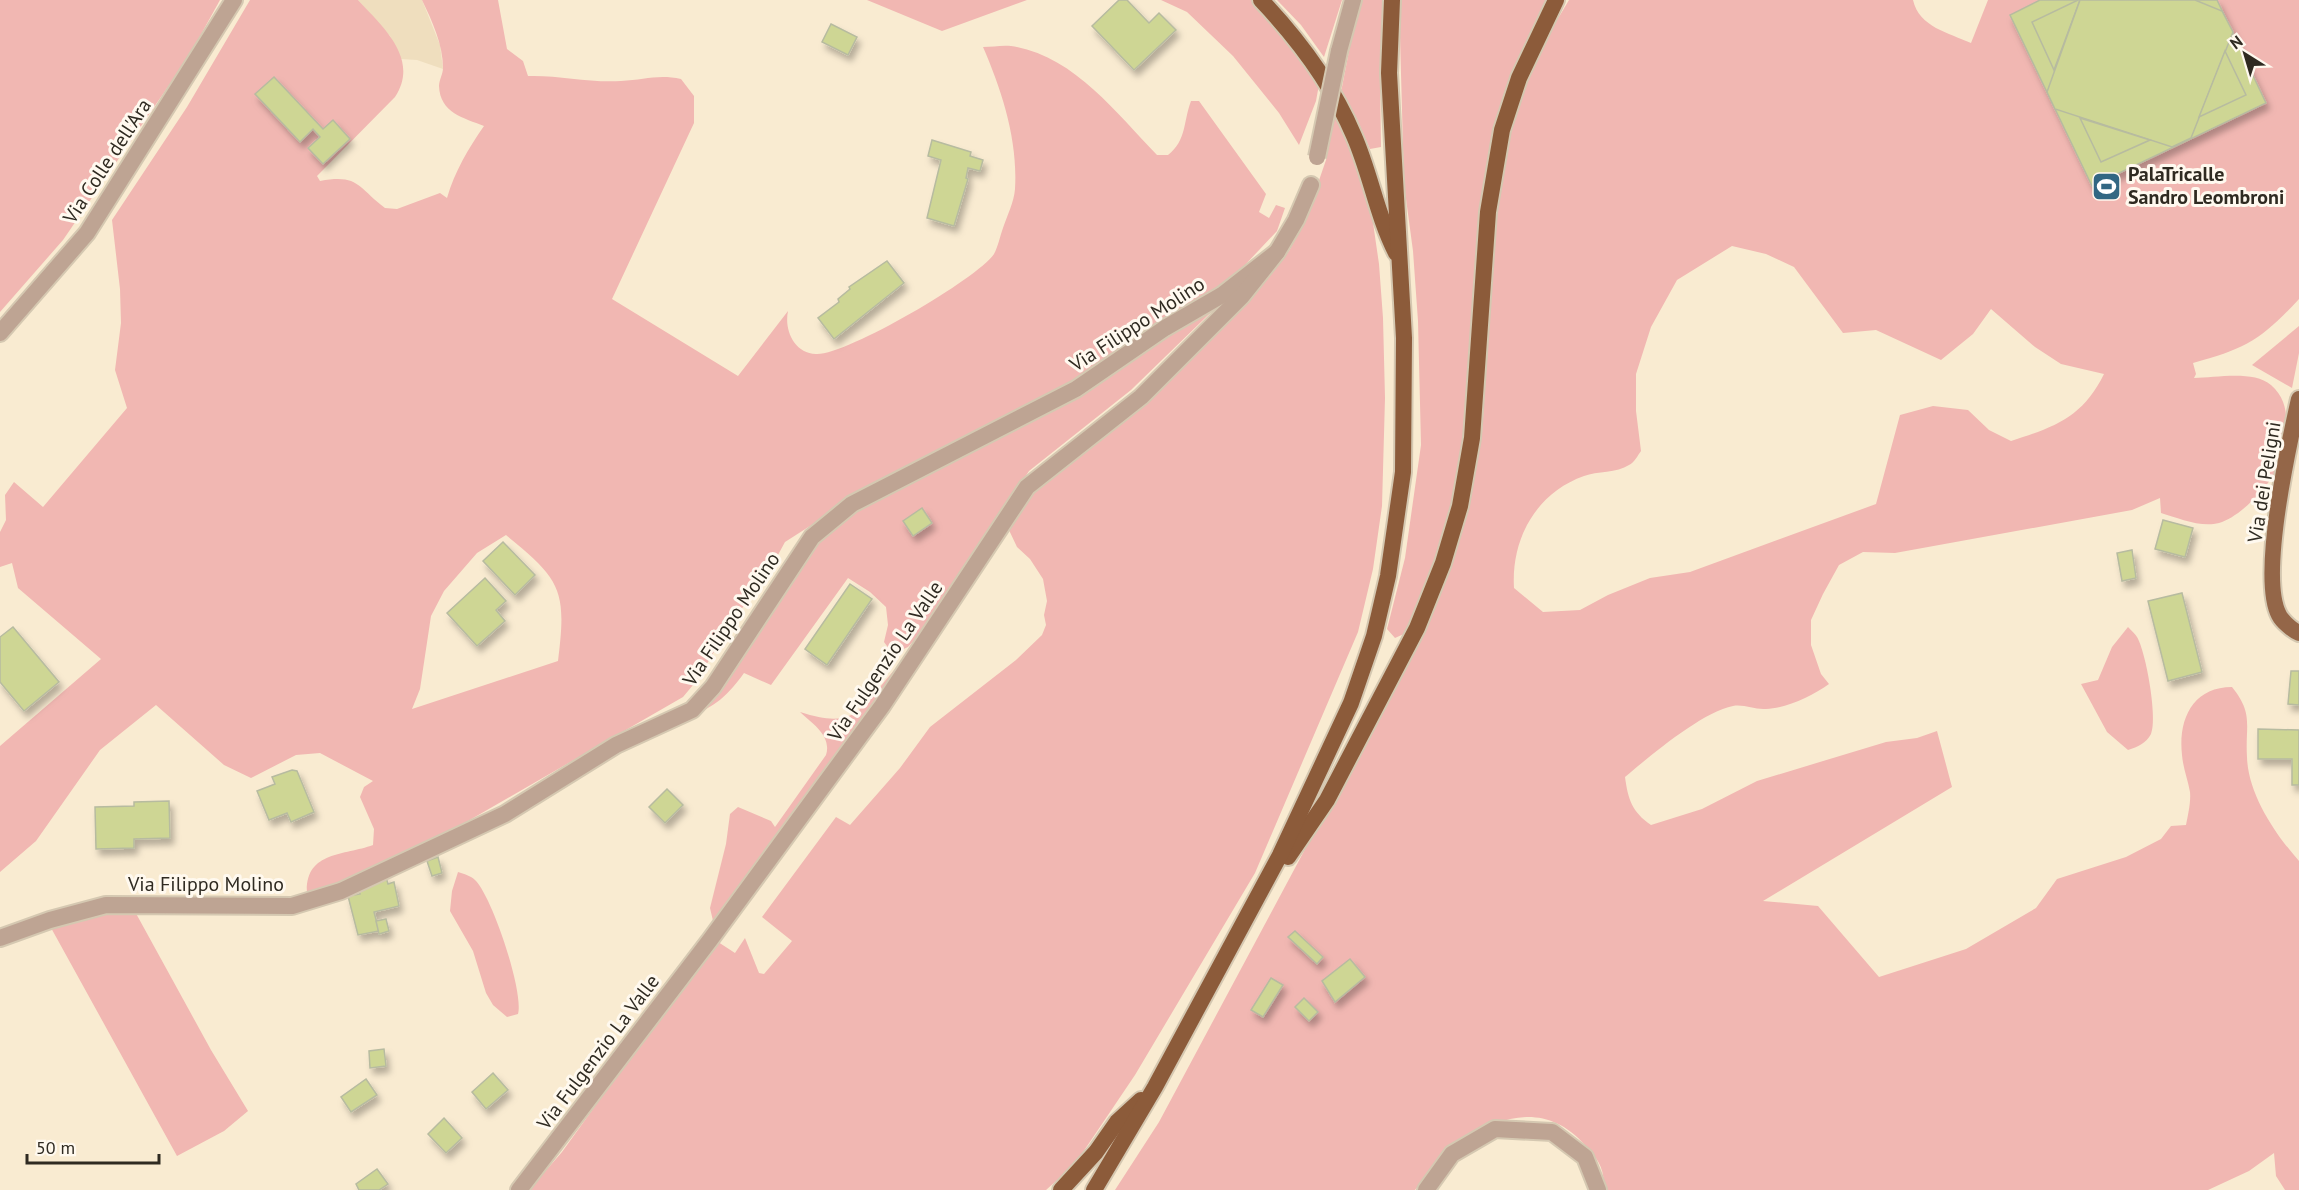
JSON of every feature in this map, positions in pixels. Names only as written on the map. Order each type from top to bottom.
[{"type":"highway","points":[[1262,0],[1286,27],[1331,89],[1354,135],[1384,231],[1400,260]]},
{"type":"highway","points":[[1095,1190],[1155,1087],[1252,910],[1351,703],[1374,636],[1388,576],[1403,472],[1404,338],[1391,131],[1392,0]]},
{"type":"highway","points":[[1252,910],[1327,800],[1417,628],[1443,562],[1460,506],[1472,438],[1488,212],[1502,130],[1519,78],[1556,0]]},
{"type":"highway","points":[[1061,1190],[1096,1152],[1117,1122],[1155,1087]]},
{"type":"main road","name":"Via dei Peligni","points":[[2299,399],[2277,510],[2272,588],[2279,615],[2299,633]]},
{"type":"street","name":"Via Colle dell'Ara","points":[[0,333],[87,233],[234,0]]},
{"type":"street","points":[[1317,157],[1339,51],[1353,0]]},
{"type":"street","name":"Via Fulgenzio La Valle","points":[[519,1190],[710,940],[882,706],[1027,487],[1141,398],[1242,296],[1277,252],[1296,220],[1311,185]]},
{"type":"street","name":"Via Filippo Molino","points":[[0,939],[50,920],[106,905],[292,906],[341,891],[505,814],[616,745],[692,710],[713,687],[812,537],[852,504],[1076,389],[1165,328],[1222,295],[1277,252]]},
{"type":"street","points":[[1426,1190],[1452,1154],[1495,1129],[1552,1132],[1585,1157],[1598,1190]]},
{"type":"shaded area","points":[[0,0],[220,0],[189,56],[63,240],[0,312]]},
{"type":"shaded area","points":[[250,0],[358,0],[395,44],[401,57],[402,83],[395,97],[317,176],[320,181],[343,179],[350,181],[357,184],[385,208],[397,209],[440,193],[447,198],[462,160],[484,126],[454,113],[440,95],[439,86],[443,68],[441,50],[422,0],[498,0],[507,49],[523,61],[528,76],[609,81],[658,77],[681,79],[694,96],[694,123],[612,299],[738,376],[788,311],[789,333],[796,345],[808,353],[831,351],[854,343],[910,314],[983,266],[994,254],[1015,189],[1014,152],[1007,116],[983,47],[1011,46],[1033,52],[1074,73],[1109,104],[1157,155],[1168,155],[1174,149],[1182,137],[1191,101],[1199,101],[1266,194],[1259,212],[1269,218],[1276,205],[1285,208],[1277,231],[1244,266],[1204,297],[1137,333],[1101,364],[1034,408],[835,510],[785,542],[760,588],[735,616],[698,679],[683,697],[442,836],[364,875],[307,895],[312,870],[319,863],[338,854],[373,845],[374,829],[360,797],[364,787],[373,781],[320,753],[296,755],[251,778],[224,765],[156,705],[100,750],[36,841],[0,872],[0,746],[101,659],[18,588],[12,563],[0,567],[0,532],[6,520],[5,495],[14,482],[43,507],[127,408],[115,370],[121,323],[120,289],[112,220],[187,107]],"holes":[[[506,535],[549,576],[560,601],[561,637],[558,661],[412,709],[420,689],[431,616],[444,591],[477,553]]]},
{"type":"shaded area","points":[[358,0],[422,0],[440,45],[443,69],[417,60],[401,59],[390,36]]},
{"type":"shaded area","points":[[867,0],[1027,0],[942,31]]},
{"type":"shaded area","points":[[1161,0],[1256,0],[1320,79],[1316,101],[1299,145],[1279,113],[1233,56],[1187,12]]},
{"type":"shaded area","points":[[1277,0],[1342,0],[1324,57],[1301,25]]},
{"type":"shaded area","points":[[1359,0],[1386,0],[1380,83],[1381,147],[1370,149],[1357,119],[1341,92]]},
{"type":"shaded area","points":[[1399,0],[1546,0],[1518,60],[1507,91],[1484,185],[1476,252],[1468,399],[1450,512],[1424,592],[1406,633],[1395,638],[1387,629],[1405,558],[1421,445],[1418,321],[1413,251],[1404,184]]},
{"type":"shaded area","points":[[1569,0],[1913,0],[1916,9],[1928,23],[1971,43],[1988,0],[2299,0],[2299,299],[2274,324],[2252,341],[2227,353],[2193,363],[2196,374],[2194,378],[2245,376],[2263,380],[2271,385],[2281,398],[2286,413],[2282,459],[2274,475],[2261,492],[2236,514],[2219,523],[2190,522],[2161,513],[2160,498],[2132,510],[1895,553],[1863,552],[1839,565],[1811,620],[1811,645],[1821,674],[1829,684],[1791,704],[1762,709],[1733,706],[1720,710],[1677,736],[1625,777],[1635,810],[1651,825],[1702,809],[1757,781],[1886,742],[1917,738],[1937,731],[1952,787],[1763,901],[1818,906],[1879,977],[1966,949],[2036,908],[2057,879],[2126,857],[2161,839],[2171,826],[2186,825],[2190,792],[2181,742],[2186,718],[2198,699],[2218,688],[2232,687],[2239,696],[2246,713],[2247,757],[2252,785],[2272,826],[2299,861],[2299,1190],[2285,1190],[2276,1176],[2274,1153],[2249,1171],[2208,1190],[1603,1190],[1602,1171],[1597,1160],[1585,1145],[1563,1127],[1540,1118],[1516,1118],[1493,1125],[1471,1137],[1450,1153],[1415,1190],[1115,1190],[1159,1122],[1432,612],[1457,544],[1482,433],[1498,195],[1507,131],[1541,47]],"holes":[[[1732,246],[1766,254],[1794,267],[1843,333],[1876,330],[1941,360],[1973,334],[1991,309],[2035,347],[2061,364],[2104,374],[2087,401],[2066,418],[2041,431],[2011,441],[1989,430],[1968,410],[1933,406],[1900,415],[1876,504],[1690,572],[1650,578],[1608,595],[1580,610],[1543,612],[1514,588],[1514,570],[1522,536],[1530,520],[1552,494],[1584,476],[1624,468],[1633,463],[1641,451],[1636,411],[1636,374],[1651,327],[1677,280]]]},
{"type":"shaded area","points":[[1335,111],[1345,128],[1371,209],[1379,264],[1383,318],[1385,398],[1382,506],[1373,569],[1358,632],[1255,873],[1135,1075],[1075,1164],[1046,1190],[529,1190],[562,1152],[715,940],[735,953],[745,938],[759,973],[764,974],[792,941],[762,917],[836,817],[850,825],[900,768],[930,727],[1016,660],[1042,635],[1046,625],[1044,615],[1047,601],[1043,579],[1030,559],[1017,547],[1008,528],[1036,487],[1227,320],[1270,276],[1289,251],[1304,224],[1326,160]]},
{"type":"shaded area","points":[[1235,289],[1131,390],[1029,471],[919,635],[908,647],[897,652],[890,650],[884,642],[888,625],[886,607],[870,592],[848,578],[771,685],[744,673],[720,700],[698,713],[689,715],[818,536],[856,509]]},
{"type":"shaded area","points":[[2299,326],[2299,353],[2292,388],[2252,365]]},
{"type":"shaded area","points":[[2128,627],[2137,637],[2144,656],[2150,686],[2153,726],[2149,737],[2135,748],[2128,750],[2107,732],[2081,684],[2098,680],[2112,647]]},
{"type":"shaded area","points":[[896,668],[888,686],[714,925],[710,908],[726,844],[730,814],[738,807],[771,821],[775,827],[826,755],[824,736],[800,712],[835,719],[847,717],[866,704]]},
{"type":"shaded area","points":[[458,872],[475,880],[490,905],[512,966],[519,1003],[518,1014],[507,1017],[493,1005],[486,993],[473,951],[450,911],[452,891]]},
{"type":"shaded area","points":[[133,908],[211,1050],[248,1111],[224,1131],[177,1156],[50,926],[91,914]]},
{"type":"building","points":[[1119,0],[1127,0],[1149,23],[1159,13],[1176,30],[1134,70],[1092,26]]},
{"type":"building","points":[[2040,0],[2217,0],[2266,103],[2092,186],[2010,15]]},
{"type":"building","points":[[2080,0],[2054,70],[2032,22]]},
{"type":"building","points":[[2080,0],[2195,0],[2222,11],[2233,32],[2191,138],[2172,147],[2055,109],[2047,92]]},
{"type":"building","points":[[831,24],[857,37],[848,55],[822,42]]},
{"type":"building","points":[[2225,51],[2246,95],[2199,117]]},
{"type":"building","points":[[274,77],[323,129],[333,120],[350,139],[323,164],[308,148],[320,137],[313,129],[300,142],[255,94]]},
{"type":"building","points":[[2080,118],[2150,140],[2101,162]]},
{"type":"building","points":[[932,140],[971,152],[970,156],[983,160],[980,171],[968,168],[966,178],[968,179],[954,226],[927,218],[941,160],[928,156]]},
{"type":"building","points":[[887,261],[904,283],[834,339],[818,318],[839,302],[838,299],[850,289],[849,287]]},
{"type":"building","points":[[922,508],[932,523],[913,536],[903,521]]},
{"type":"building","points":[[2163,520],[2193,528],[2185,557],[2155,549]]},
{"type":"building","points":[[503,542],[535,575],[515,595],[483,561]]},
{"type":"building","points":[[2132,550],[2136,578],[2122,581],[2117,553]]},
{"type":"building","points":[[485,578],[506,601],[496,610],[505,621],[477,646],[447,613]]},
{"type":"building","points":[[850,584],[872,599],[827,665],[805,649]]},
{"type":"building","points":[[2182,593],[2202,672],[2168,681],[2148,601]]},
{"type":"building","points":[[13,627],[59,682],[24,711],[0,682],[0,637]]},
{"type":"building","points":[[2291,671],[2299,671],[2299,705],[2288,704]]},
{"type":"building","points":[[2258,729],[2299,730],[2299,785],[2292,785],[2292,759],[2258,759]]},
{"type":"building","points":[[292,770],[297,771],[314,812],[291,822],[287,813],[269,820],[257,791],[275,784],[272,777]]},
{"type":"building","points":[[667,789],[683,805],[665,823],[649,807]]},
{"type":"building","points":[[169,801],[170,838],[134,839],[134,848],[96,849],[95,807],[134,806],[134,802]]},
{"type":"building","points":[[438,857],[442,873],[432,876],[427,861]]},
{"type":"building","points":[[386,877],[388,884],[394,882],[399,906],[374,912],[379,931],[358,935],[348,896],[360,894],[357,885]]},
{"type":"building","points":[[386,919],[389,931],[379,934],[376,921]]},
{"type":"building","points":[[1295,931],[1323,957],[1317,964],[1288,937]]},
{"type":"building","points":[[1350,959],[1365,977],[1335,1002],[1322,981]]},
{"type":"building","points":[[1271,978],[1283,985],[1263,1017],[1251,1010]]},
{"type":"building","points":[[1304,998],[1318,1012],[1309,1021],[1295,1007]]},
{"type":"building","points":[[384,1049],[386,1066],[370,1068],[369,1051]]},
{"type":"building","points":[[493,1073],[508,1090],[486,1109],[472,1092]]},
{"type":"building","points":[[366,1079],[377,1095],[351,1112],[341,1097]]},
{"type":"building","points":[[444,1118],[462,1138],[446,1153],[428,1134]]},
{"type":"building","points":[[377,1169],[388,1184],[379,1190],[359,1190],[356,1184]]},
{"type":"place","name":"PalaTricalle Sandro Leombroni","points":[[2107,186]]}]
